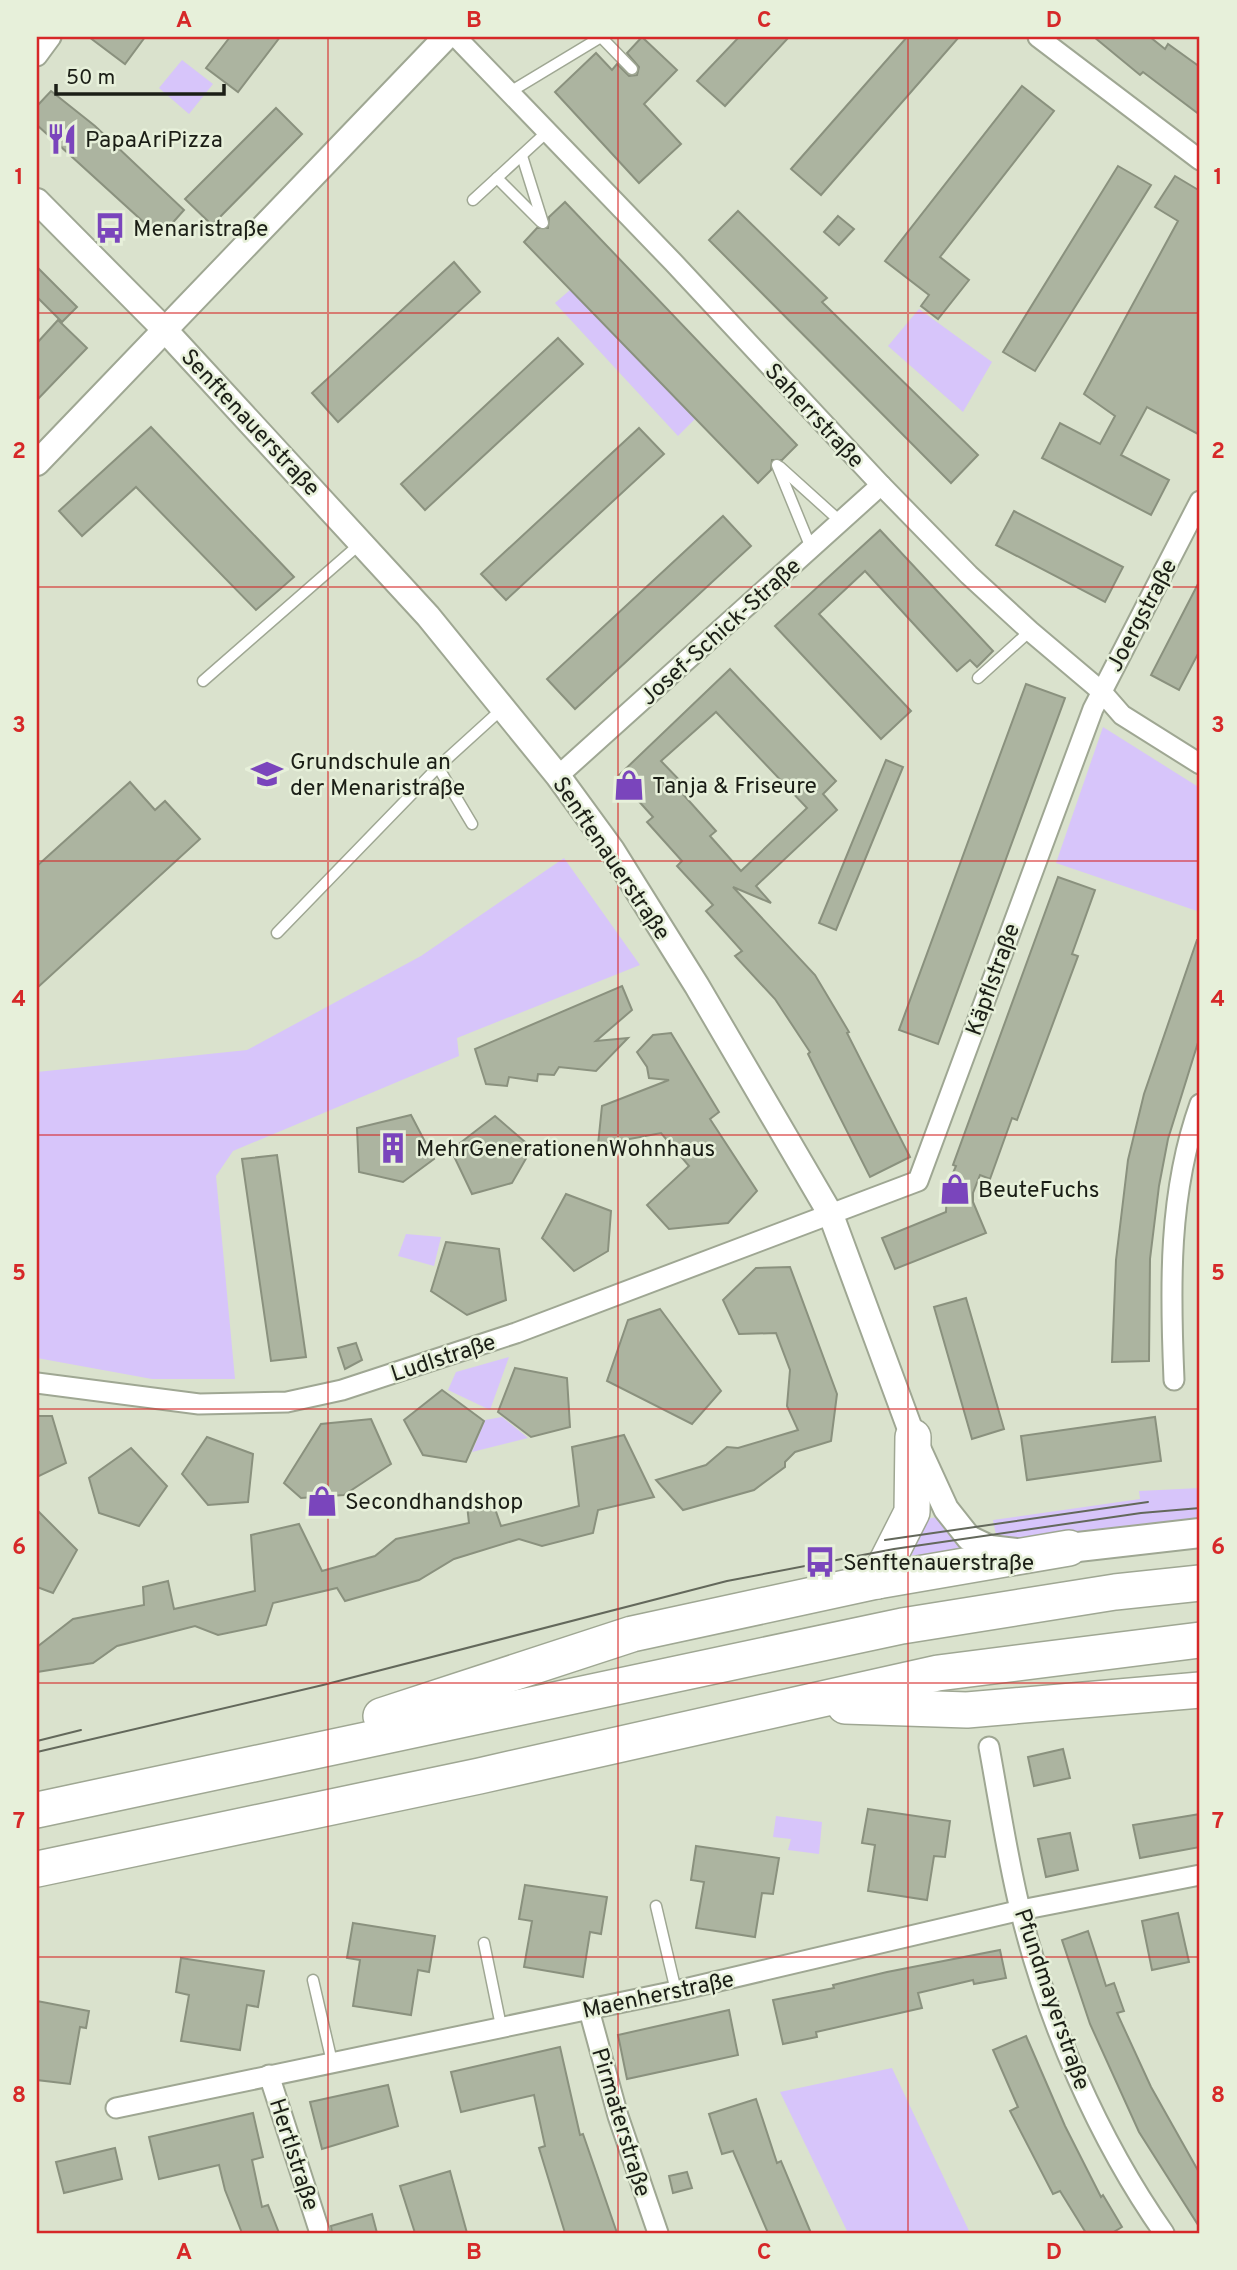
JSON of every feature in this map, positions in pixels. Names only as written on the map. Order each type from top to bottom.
[{"type":"highway","points":[[877,1581],[912,1513],[913,1437]]},
{"type":"highway","points":[[218,1772],[632,1634],[877,1581],[1069,1548]]},
{"type":"highway","points":[[37,1810],[902,1626],[1115,1592],[1200,1583]]},
{"type":"highway","points":[[37,1869],[479,1776],[938,1673],[1200,1640]]},
{"type":"highway","points":[[792,1704],[967,1710],[1200,1690]]},
{"type":"main road","points":[[1069,1548],[1200,1533]]},
{"type":"street","points":[[37,56],[51,37]]},
{"type":"street","points":[[37,463],[446,37]]},
{"type":"street","name":"Saherrstraße","points":[[456,37],[881,485],[1030,631],[1101,691],[1122,715],[1200,764]]},
{"type":"street","points":[[1044,39],[1200,160]]},
{"type":"street","name":"Senftenauerstraße","points":[[37,201],[164,329],[362,542],[503,708],[558,776],[612,850],[686,968],[831,1215],[913,1437],[946,1509],[970,1538],[990,1548],[1013,1551],[1069,1548]]},
{"type":"street","name":"Josef-Schick-Straße","points":[[558,776],[881,485]]},
{"type":"street","name":"Joergstraße","points":[[1101,691],[1200,501]]},
{"type":"street","name":"Käpflstraße","points":[[831,1215],[918,1181],[1101,691]]},
{"type":"street","points":[[1174,1380],[1170,1301],[1175,1213],[1183,1161],[1200,1104]]},
{"type":"street","name":"Ludlstraße","points":[[37,1382],[199,1404],[300,1399],[342,1390],[516,1334],[831,1215]]},
{"type":"street","name":"Pfundmayerstraße","points":[[989,1747],[1021,1910],[1061,2038],[1096,2119],[1142,2201],[1164,2233]]},
{"type":"street","name":"Maenherstraße","points":[[116,2108],[501,2026],[676,1992],[1021,1910],[1200,1875]]},
{"type":"street","name":"Pirmaterstraße","points":[[589,2010],[618,2116],[658,2233]]},
{"type":"street","name":"Hertlstraße","points":[[269,2075],[320,2233]]},
{"type":"lane","points":[[510,92],[601,37],[632,69]]},
{"type":"lane","points":[[473,200],[548,131]]},
{"type":"lane","points":[[497,178],[543,223],[522,156]]},
{"type":"lane","points":[[811,549],[777,465],[841,522]]},
{"type":"lane","points":[[204,681],[362,542]]},
{"type":"lane","points":[[978,678],[1030,631]]},
{"type":"lane","points":[[278,933],[438,767],[503,708]]},
{"type":"lane","points":[[438,767],[472,824]]},
{"type":"lane","points":[[656,1906],[676,1992]]},
{"type":"lane","points":[[484,1943],[501,2026]]},
{"type":"lane","points":[[313,1980],[332,2062]]},
{"type":"shaded area","points":[[182,60],[213,84],[189,114],[159,88]]},
{"type":"shaded area","points":[[570,290],[696,418],[678,436],[555,303]]},
{"type":"shaded area","points":[[919,309],[992,362],[963,412],[888,346]]},
{"type":"shaded area","points":[[1103,727],[1200,788],[1200,912],[1056,863]]},
{"type":"shaded area","points":[[564,858],[640,965],[457,1038],[459,1056],[233,1151],[216,1176],[235,1379],[152,1379],[37,1358],[37,1072],[247,1050],[421,956]]},
{"type":"shaded area","points":[[406,1234],[441,1237],[434,1266],[398,1256]]},
{"type":"shaded area","points":[[509,1357],[490,1410],[448,1390],[456,1372]]},
{"type":"shaded area","points":[[502,1417],[528,1438],[472,1452],[485,1420]]},
{"type":"shaded area","points":[[1200,1488],[1200,1519],[1016,1543],[997,1540],[993,1520],[1140,1499],[1139,1491]]},
{"type":"shaded area","points":[[943,1516],[968,1553],[900,1565],[915,1521]]},
{"type":"shaded area","points":[[776,1816],[822,1822],[819,1854],[788,1850],[791,1839],[773,1837]]},
{"type":"shaded area","points":[[892,2068],[970,2233],[848,2233],[780,2092]]},
{"type":"building","points":[[89,37],[145,37],[125,64]]},
{"type":"building","points":[[230,37],[280,37],[238,92],[206,68]]},
{"type":"building","points":[[642,37],[677,70],[644,104],[681,144],[639,183],[555,92],[596,53],[612,70],[617,64],[629,76],[637,75],[639,67],[627,53]]},
{"type":"building","points":[[739,37],[789,37],[725,106],[697,81]]},
{"type":"building","points":[[907,37],[959,37],[821,195],[791,169]]},
{"type":"building","points":[[1094,37],[1150,37],[1165,49],[1168,44],[1200,67],[1200,115],[1143,72],[1140,75]]},
{"type":"building","points":[[1022,86],[1054,111],[940,257],[969,280],[938,319],[921,306],[929,295],[885,261]]},
{"type":"building","points":[[51,91],[95,126],[184,210],[160,237],[37,125],[37,106]]},
{"type":"building","points":[[276,108],[302,134],[212,225],[185,199]]},
{"type":"building","points":[[1118,166],[1151,185],[1035,371],[1003,352]]},
{"type":"building","points":[[1175,176],[1200,191],[1200,435],[1147,407],[1121,455],[1169,480],[1151,515],[1042,458],[1060,423],[1100,444],[1115,416],[1084,394],[1178,221],[1155,207]]},
{"type":"building","points":[[565,202],[797,445],[782,460],[772,460],[771,470],[758,483],[524,242],[537,228],[548,228],[549,217]]},
{"type":"building","points":[[738,211],[827,298],[822,302],[978,455],[951,483],[709,240]]},
{"type":"building","points":[[838,216],[854,229],[839,245],[824,232]]},
{"type":"building","points":[[454,262],[480,292],[338,422],[312,393]]},
{"type":"building","points":[[37,267],[77,307],[62,322],[37,297]]},
{"type":"building","points":[[58,320],[87,348],[37,400],[37,343]]},
{"type":"building","points":[[558,338],[583,364],[425,510],[401,484]]},
{"type":"building","points":[[151,427],[294,577],[256,610],[136,487],[82,536],[59,511]]},
{"type":"building","points":[[639,428],[664,454],[506,600],[481,574]]},
{"type":"building","points":[[1014,511],[1123,567],[1105,602],[996,545]]},
{"type":"building","points":[[723,516],[751,546],[575,709],[547,679]]},
{"type":"building","points":[[880,530],[993,651],[977,667],[970,660],[957,671],[865,571],[819,614],[911,711],[881,739],[775,626]]},
{"type":"building","points":[[1200,580],[1200,650],[1179,690],[1151,675]]},
{"type":"building","points":[[730,669],[836,781],[823,794],[837,810],[756,886],[771,903],[733,887],[815,975],[849,1032],[847,1033],[910,1157],[870,1177],[808,1054],[810,1052],[775,999],[735,956],[742,951],[706,911],[713,905],[677,866],[682,861],[647,822],[653,817],[617,777]],"holes":[[[716,712],[807,808],[741,871],[710,836],[716,831],[681,792],[686,787],[661,761]]]},
{"type":"building","points":[[1026,684],[1065,698],[938,1044],[899,1030]]},
{"type":"building","points":[[886,760],[903,767],[836,930],[819,923]]},
{"type":"building","points":[[130,782],[155,810],[165,801],[200,839],[37,988],[37,866]]},
{"type":"building","points":[[1058,877],[1095,890],[1072,954],[1078,956],[1017,1120],[1012,1118],[990,1179],[980,1175],[973,1193],[973,1202],[986,1233],[895,1269],[882,1238],[946,1212],[947,1187],[956,1166],[953,1165]]},
{"type":"building","points":[[1197,940],[1200,940],[1200,1036],[1168,1139],[1159,1186],[1150,1259],[1149,1361],[1112,1362],[1116,1260],[1128,1160],[1144,1094]]},
{"type":"building","points":[[622,986],[632,1010],[596,1041],[628,1038],[596,1071],[559,1067],[554,1075],[538,1074],[537,1081],[509,1077],[507,1086],[486,1084],[475,1049]]},
{"type":"building","points":[[671,1033],[719,1112],[710,1119],[757,1191],[728,1223],[669,1229],[647,1205],[689,1166],[661,1133],[598,1145],[602,1106],[669,1080],[649,1078],[647,1067],[637,1052],[653,1035]]},
{"type":"building","name":"MehrGenerationenWohnhaus","points":[[411,1115],[434,1159],[403,1182],[359,1172],[357,1128]]},
{"type":"building","points":[[495,1116],[532,1148],[512,1183],[472,1194],[451,1150]]},
{"type":"building","points":[[277,1155],[306,1357],[271,1361],[242,1159]]},
{"type":"building","points":[[566,1194],[611,1211],[608,1251],[574,1271],[542,1238]]},
{"type":"building","points":[[446,1242],[499,1249],[506,1300],[467,1315],[431,1291]]},
{"type":"building","points":[[790,1267],[837,1394],[831,1441],[795,1452],[785,1462],[785,1467],[754,1490],[683,1510],[656,1480],[706,1465],[727,1447],[738,1448],[798,1430],[787,1406],[790,1370],[776,1333],[739,1334],[723,1300],[756,1268]]},
{"type":"building","points":[[966,1298],[1004,1429],[972,1439],[934,1307]]},
{"type":"building","points":[[660,1309],[721,1391],[692,1424],[607,1381],[628,1320]]},
{"type":"building","points":[[356,1343],[362,1360],[345,1369],[338,1348]]},
{"type":"building","points":[[515,1368],[567,1378],[570,1427],[531,1437],[498,1412]]},
{"type":"building","points":[[442,1390],[484,1421],[466,1462],[423,1455],[404,1420]]},
{"type":"building","points":[[37,1416],[52,1416],[66,1463],[37,1477]]},
{"type":"building","points":[[1155,1417],[1161,1461],[1027,1480],[1021,1436]]},
{"type":"building","points":[[371,1419],[391,1464],[344,1495],[301,1498],[284,1483],[321,1424]]},
{"type":"building","points":[[624,1435],[654,1497],[598,1510],[593,1533],[542,1546],[519,1539],[454,1559],[419,1580],[345,1601],[337,1588],[273,1603],[266,1625],[218,1635],[195,1626],[117,1646],[93,1663],[37,1672],[37,1647],[73,1619],[144,1605],[143,1587],[168,1581],[174,1609],[255,1591],[251,1535],[299,1524],[322,1571],[375,1556],[396,1539],[469,1523],[467,1505],[492,1500],[501,1526],[579,1506],[572,1447]]},
{"type":"building","points":[[207,1437],[253,1454],[248,1502],[208,1505],[182,1474]]},
{"type":"building","points":[[131,1448],[167,1486],[139,1526],[99,1513],[89,1478]]},
{"type":"building","points":[[37,1510],[77,1550],[53,1593],[37,1587]]},
{"type":"building","points":[[1063,1749],[1070,1778],[1034,1786],[1028,1757]]},
{"type":"building","points":[[868,1809],[950,1821],[945,1857],[934,1856],[927,1900],[868,1891],[875,1845],[862,1843]]},
{"type":"building","points":[[1200,1814],[1200,1847],[1140,1858],[1133,1825]]},
{"type":"building","points":[[1070,1833],[1078,1870],[1046,1877],[1038,1839]]},
{"type":"building","points":[[696,1846],[779,1858],[773,1894],[762,1893],[755,1937],[696,1928],[704,1882],[691,1880]]},
{"type":"building","points":[[525,1885],[607,1897],[601,1934],[590,1932],[583,1977],[524,1967],[532,1921],[519,1919]]},
{"type":"building","points":[[1178,1913],[1189,1962],[1152,1970],[1142,1921]]},
{"type":"building","points":[[353,1923],[435,1936],[429,1972],[418,1970],[411,2015],[353,2006],[360,1960],[347,1958]]},
{"type":"building","points":[[1088,1931],[1106,1986],[1114,1983],[1124,2011],[1117,2013],[1151,2087],[1200,2174],[1200,2228],[1139,2132],[1090,2024],[1062,1940]]},
{"type":"building","points":[[1000,1950],[1006,1978],[974,1984],[973,1980],[918,1993],[922,2008],[816,2032],[817,2037],[783,2044],[773,2000],[834,1988],[833,1985],[887,1972]]},
{"type":"building","points":[[181,1958],[264,1971],[258,2007],[247,2005],[240,2050],[181,2041],[189,1995],[176,1992]]},
{"type":"building","points":[[37,2001],[89,2011],[86,2028],[80,2027],[70,2084],[37,2080]]},
{"type":"building","points":[[729,2010],[738,2055],[627,2079],[618,2035]]},
{"type":"building","points":[[1026,2036],[1065,2126],[1101,2197],[1103,2195],[1122,2227],[1112,2233],[1086,2233],[1060,2191],[1053,2194],[1010,2111],[1018,2107],[993,2050]]},
{"type":"building","points":[[560,2047],[580,2135],[583,2134],[617,2233],[565,2233],[539,2148],[545,2146],[534,2095],[461,2112],[451,2072]]},
{"type":"building","points":[[388,2085],[398,2126],[322,2149],[310,2102]]},
{"type":"building","points":[[756,2099],[777,2163],[781,2161],[811,2233],[768,2233],[733,2151],[722,2154],[709,2114]]},
{"type":"building","points":[[253,2113],[263,2157],[252,2160],[262,2207],[268,2205],[279,2233],[242,2233],[225,2190],[219,2165],[159,2179],[149,2137]]},
{"type":"building","points":[[115,2148],[122,2179],[64,2193],[56,2162]]},
{"type":"building","points":[[450,2171],[467,2233],[415,2233],[400,2186]]},
{"type":"building","points":[[687,2172],[692,2188],[673,2193],[669,2176]]},
{"type":"building","points":[[372,2214],[377,2233],[332,2233],[331,2226]]},
{"type":"tram line","points":[[885,1540],[1148,1502]]},
{"type":"tram line","points":[[37,1752],[323,1685],[727,1581],[894,1549],[1141,1513],[1200,1508]]},
{"type":"tram line","points":[[37,1741],[81,1730]]},
{"type":"place","name":"PapaAriPizza","points":[[62,139]]},
{"type":"place","name":"Menaristraße","points":[[110,228]]},
{"type":"place","name":"Grundschule an der Menaristraße","points":[[267,774]]},
{"type":"place","name":"Tanja & Friseure","points":[[629,785]]},
{"type":"place","name":"MehrGenerationenWohnhaus","points":[[393,1148]]},
{"type":"place","name":"BeuteFuchs","points":[[955,1189]]},
{"type":"place","name":"Secondhandshop","points":[[322,1501]]},
{"type":"place","name":"Senftenauerstraße","points":[[820,1562]]}]
